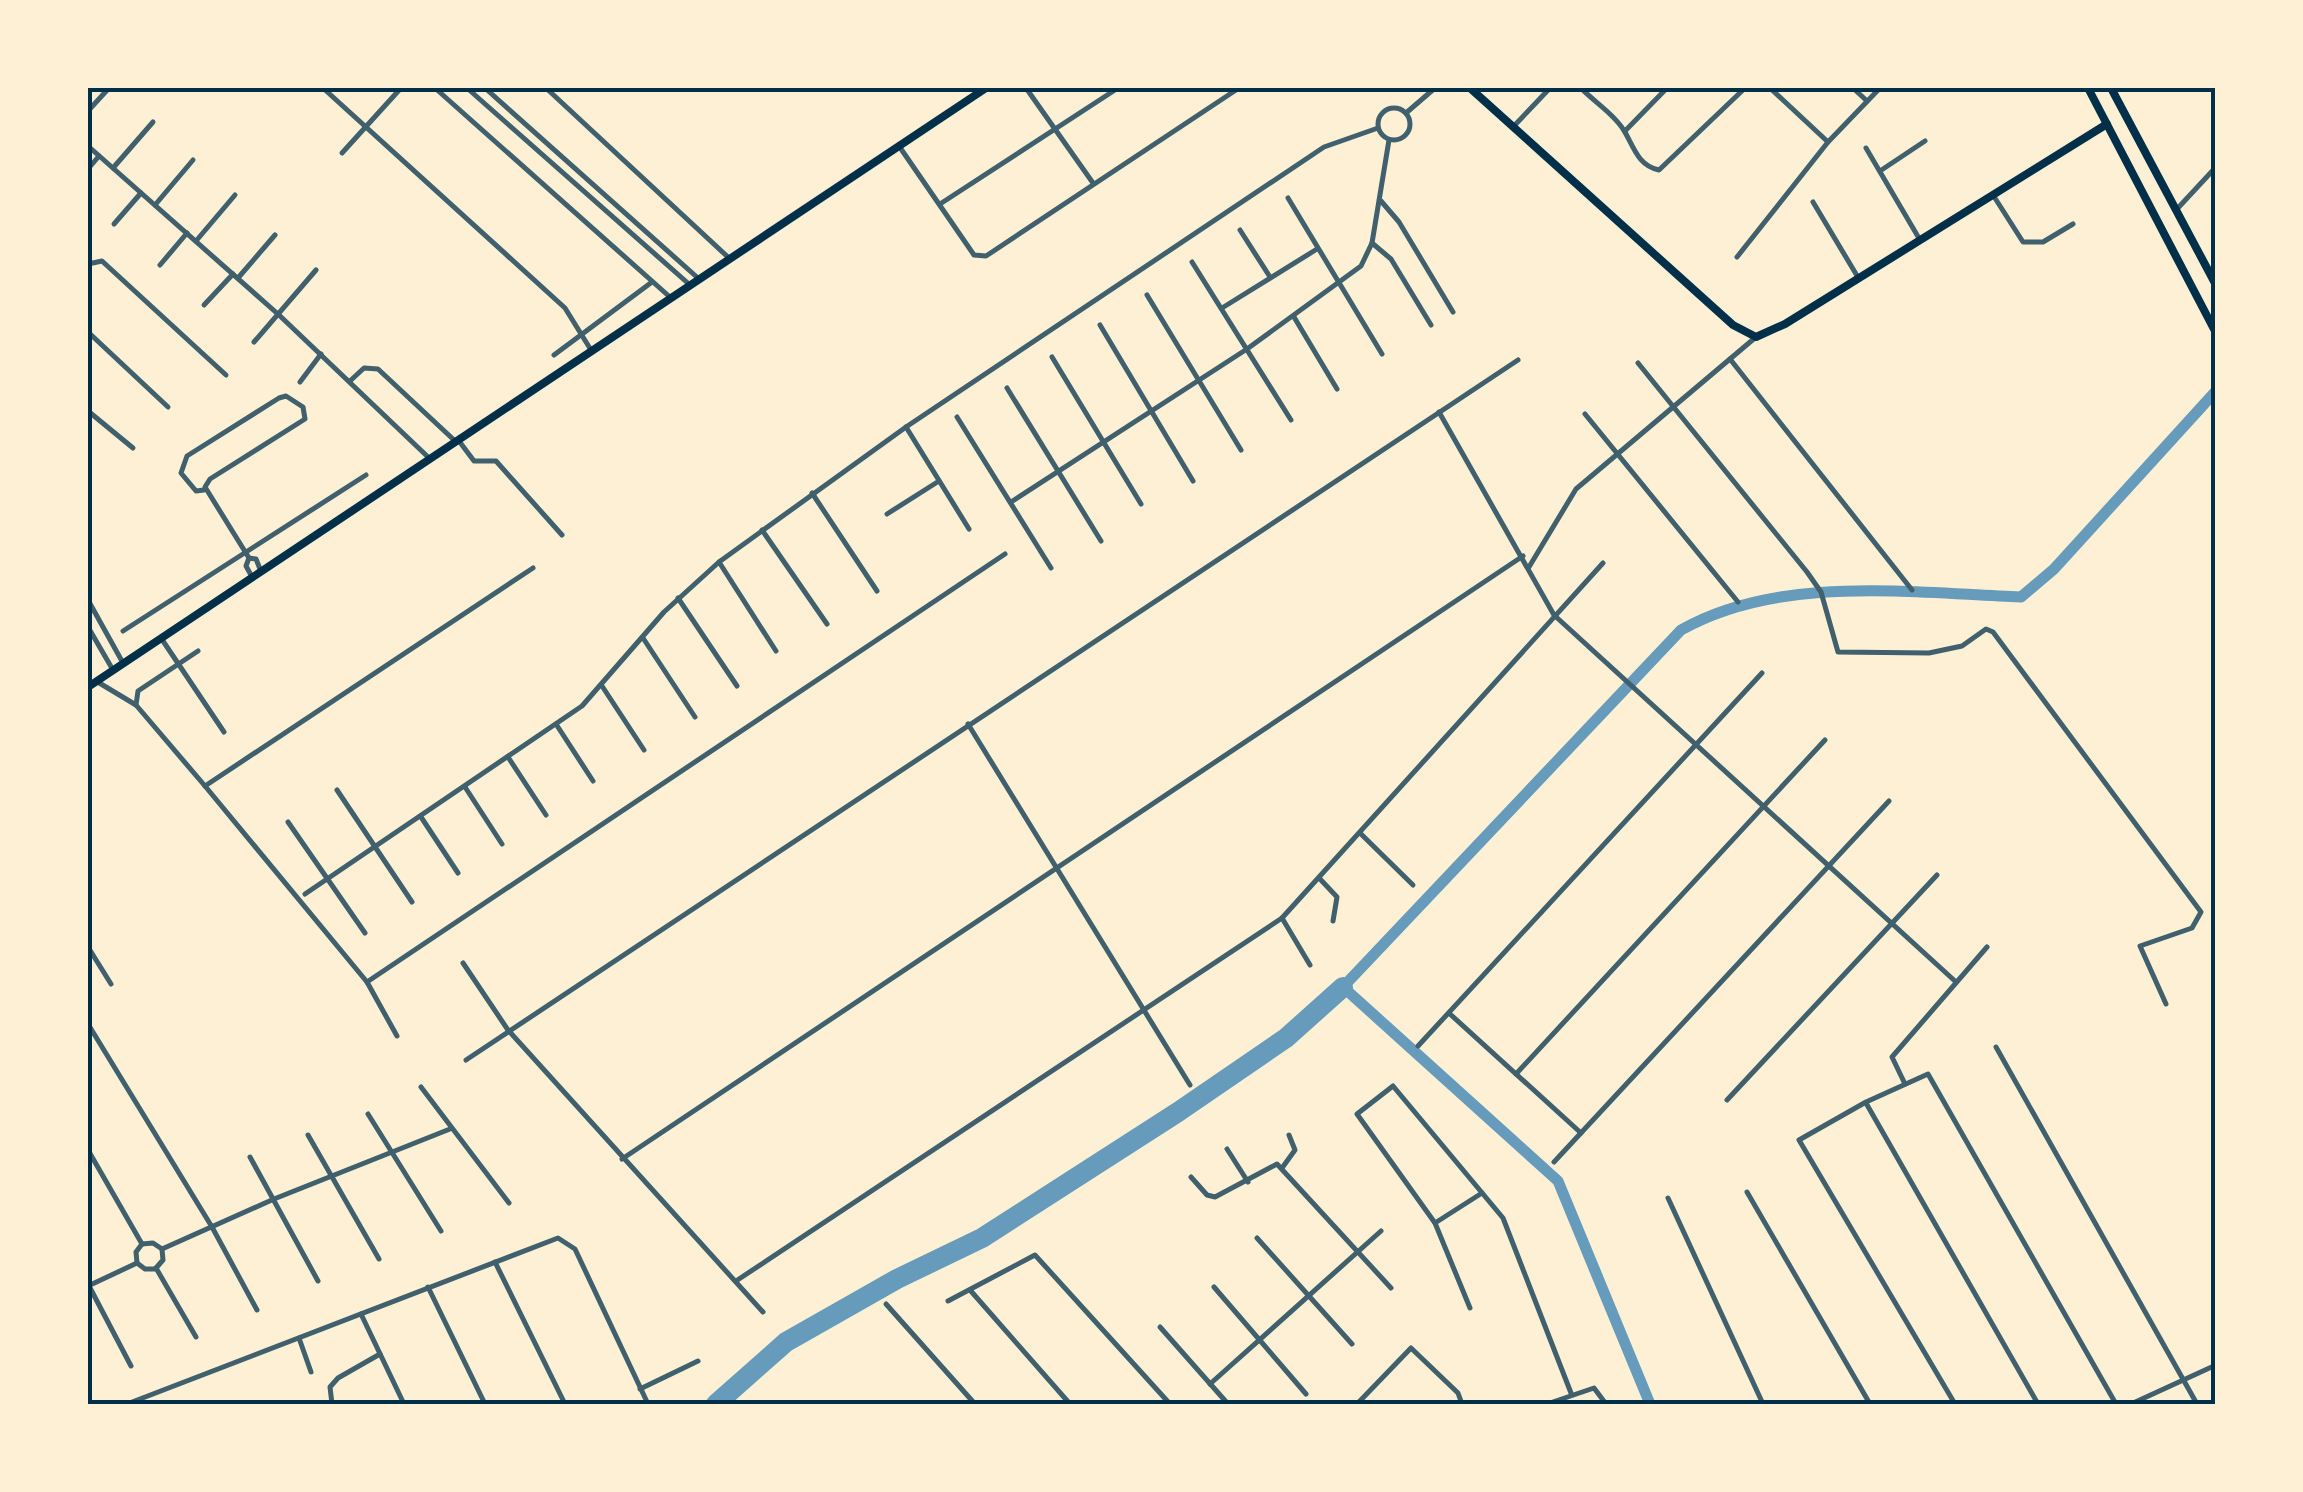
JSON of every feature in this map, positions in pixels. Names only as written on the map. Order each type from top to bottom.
[{"type":"main road","points":[[88,688],[251,575],[986,88]]},
{"type":"main road","points":[[1470,88],[1734,326],[1756,337],[1786,324],[2125,115]]},
{"type":"main road","points":[[2088,88],[2216,333]]},
{"type":"main road","points":[[2111,88],[2216,284]]},
{"type":"street","points":[[88,111],[109,88]]},
{"type":"street","points":[[323,88],[565,308],[592,350]]},
{"type":"street","points":[[342,153],[401,88]]},
{"type":"street","points":[[435,88],[671,298]]},
{"type":"street","points":[[466,88],[694,282]]},
{"type":"street","points":[[485,88],[694,282]]},
{"type":"street","points":[[546,88],[730,259]]},
{"type":"street","points":[[1026,88],[1094,184]]},
{"type":"street","points":[[939,204],[1118,88]]},
{"type":"street","points":[[899,146],[979,257],[1239,88]]},
{"type":"street","points":[[1406,114],[1435,88]]},
{"type":"street","points":[[1513,126],[1550,88]]},
{"type":"street","points":[[1581,88],[1625,130],[1627,143],[1649,168],[1659,170],[1745,88]]},
{"type":"street","points":[[1587,94],[1594,88]]},
{"type":"street","points":[[1625,130],[1667,88]]},
{"type":"street","points":[[1770,88],[1828,142]]},
{"type":"street","points":[[1853,88],[1866,101]]},
{"type":"street","points":[[1737,257],[1828,142],[1880,88]]},
{"type":"street","points":[[305,894],[556,724],[602,686],[678,598],[718,562],[906,427],[1324,147],[1378,128],[1387,110],[1406,114]]},
{"type":"street","points":[[1389,140],[1408,133],[1406,114]]},
{"type":"street","points":[[113,168],[153,122]]},
{"type":"street","points":[[1378,128],[1389,140]]},
{"type":"street","points":[[1011,502],[1197,378],[1247,350],[1340,286],[1361,266],[1372,244],[1389,140]]},
{"type":"street","points":[[1880,171],[1925,141]]},
{"type":"street","points":[[88,146],[279,315],[428,457]]},
{"type":"street","points":[[1866,148],[1920,240]]},
{"type":"street","points":[[88,169],[99,156]]},
{"type":"street","points":[[154,205],[193,160]]},
{"type":"street","points":[[2176,210],[2216,167]]},
{"type":"street","points":[[114,224],[141,193]]},
{"type":"street","points":[[196,241],[235,195]]},
{"type":"street","points":[[1994,195],[2023,242],[2043,242],[2073,224]]},
{"type":"street","points":[[1288,198],[1382,354]]},
{"type":"street","points":[[1381,200],[1400,222],[1453,312]]},
{"type":"street","points":[[1814,202],[1859,278]]},
{"type":"street","points":[[1240,230],[1270,278]]},
{"type":"street","points":[[160,265],[186,233]]},
{"type":"street","points":[[204,305],[275,235]]},
{"type":"street","points":[[1372,244],[1391,259],[1431,325]]},
{"type":"street","points":[[1222,308],[1317,248]]},
{"type":"street","points":[[88,264],[102,261],[226,375]]},
{"type":"street","points":[[1192,262],[1290,420]]},
{"type":"street","points":[[254,342],[316,270]]},
{"type":"street","points":[[554,356],[652,282]]},
{"type":"street","points":[[1147,295],[1241,450]]},
{"type":"street","points":[[1294,317],[1337,389]]},
{"type":"street","points":[[1100,325],[1193,481]]},
{"type":"street","points":[[88,332],[168,407]]},
{"type":"street","points":[[1528,567],[1576,489],[1756,337]]},
{"type":"street","points":[[300,382],[321,354]]},
{"type":"street","points":[[1052,358],[1141,504]]},
{"type":"street","points":[[1730,359],[1912,590]]},
{"type":"street","points":[[466,1060],[1518,360]]},
{"type":"street","points":[[1638,363],[1820,593],[1834,646],[1843,654],[1929,654],[1962,646],[1986,629],[1993,632],[2201,912],[2192,928],[2139,949],[2166,1004]]},
{"type":"street","points":[[350,381],[364,368],[378,369],[474,460],[496,461],[562,535]]},
{"type":"street","points":[[1006,388],[1101,541]]},
{"type":"street","points":[[279,398],[294,400],[303,407],[305,419],[210,478],[204,490],[186,484],[181,473],[187,456],[279,398]]},
{"type":"street","points":[[88,410],[133,448]]},
{"type":"street","points":[[1439,412],[1554,616],[1956,982]]},
{"type":"street","points":[[1585,414],[1738,602]]},
{"type":"street","points":[[957,417],[1050,568]]},
{"type":"street","points":[[906,427],[968,529]]},
{"type":"street","points":[[123,631],[247,555],[366,475]]},
{"type":"street","points":[[888,514],[939,481]]},
{"type":"street","points":[[204,490],[260,569]]},
{"type":"street","points":[[812,494],[877,591]]},
{"type":"street","points":[[762,530],[828,624]]},
{"type":"street","points":[[367,982],[1005,554]]},
{"type":"street","points":[[247,555],[246,566],[251,575]]},
{"type":"street","points":[[622,1159],[1523,556]]},
{"type":"street","points":[[718,562],[776,651]]},
{"type":"street","points":[[736,1281],[1145,1013],[1282,918],[1603,564]]},
{"type":"street","points":[[205,786],[532,568]]},
{"type":"street","points":[[678,598],[736,686]]},
{"type":"street","points":[[88,600],[124,663]]},
{"type":"street","points":[[88,627],[113,670]]},
{"type":"street","points":[[161,638],[224,732]]},
{"type":"street","points":[[643,638],[695,717]]},
{"type":"street","points":[[136,706],[138,690],[198,651]]},
{"type":"street","points":[[1418,1046],[1762,673]]},
{"type":"street","points":[[96,682],[136,706],[205,786],[367,982],[397,1036]]},
{"type":"street","points":[[602,686],[644,750]]},
{"type":"street","points":[[556,724],[593,781]]},
{"type":"street","points":[[968,724],[1190,1085]]},
{"type":"street","points":[[1516,1074],[1825,740]]},
{"type":"street","points":[[508,757],[546,815]]},
{"type":"street","points":[[465,787],[502,844]]},
{"type":"street","points":[[338,790],[412,902]]},
{"type":"street","points":[[1554,1162],[1889,801]]},
{"type":"street","points":[[421,816],[458,873]]},
{"type":"street","points":[[288,822],[365,933]]},
{"type":"street","points":[[1360,833],[1413,885]]},
{"type":"street","points":[[1727,1100],[1937,875]]},
{"type":"street","points":[[1320,880],[1336,897],[1332,921]]},
{"type":"street","points":[[1282,918],[1310,965]]},
{"type":"street","points":[[1905,1084],[1892,1057],[1987,947]]},
{"type":"street","points":[[88,948],[111,984]]},
{"type":"street","points":[[463,962],[508,1030],[763,1312]]},
{"type":"street","points":[[1450,1014],[1582,1134]]},
{"type":"street","points":[[88,1024],[212,1227],[257,1310]]},
{"type":"street","points":[[1996,1047],[2196,1404]]},
{"type":"street","points":[[1954,1404],[1799,1140],[1866,1102],[1928,1074],[2116,1404]]},
{"type":"street","points":[[1470,1308],[1435,1223],[1357,1114],[1392,1086],[1503,1218],[1571,1393]]},
{"type":"street","points":[[421,1087],[510,1202]]},
{"type":"street","points":[[1866,1102],[2038,1404]]},
{"type":"street","points":[[368,1114],[441,1231]]},
{"type":"street","points":[[162,1249],[274,1198],[392,1155],[450,1129]]},
{"type":"street","points":[[308,1136],[379,1259]]},
{"type":"street","points":[[1282,1168],[1296,1150],[1289,1136]]},
{"type":"street","points":[[88,1150],[142,1244]]},
{"type":"street","points":[[1227,1150],[1248,1182]]},
{"type":"street","points":[[250,1157],[318,1281]]},
{"type":"street","points":[[1191,1177],[1210,1197],[1248,1182],[1275,1164],[1391,1288]]},
{"type":"street","points":[[1747,1192],[1870,1404]]},
{"type":"street","points":[[1435,1223],[1482,1193]]},
{"type":"street","points":[[1668,1198],[1763,1404]]},
{"type":"street","points":[[1210,1384],[1381,1231]]},
{"type":"street","points":[[127,1404],[558,1238],[568,1241],[648,1404]]},
{"type":"street","points":[[1257,1238],[1352,1344]]},
{"type":"street","points":[[153,1243],[162,1249],[163,1260],[156,1268],[145,1269],[137,1262],[136,1252],[142,1244],[153,1243]]},
{"type":"street","points":[[948,1301],[1034,1255],[1170,1404]]},
{"type":"street","points":[[131,1366],[88,1285],[137,1262]]},
{"type":"street","points":[[495,1262],[565,1404]]},
{"type":"street","points":[[156,1268],[196,1337]]},
{"type":"street","points":[[1214,1286],[1306,1394]]},
{"type":"street","points":[[428,1288],[484,1404]]},
{"type":"street","points":[[970,1290],[1070,1404]]},
{"type":"street","points":[[886,1304],[975,1404]]},
{"type":"street","points":[[361,1314],[404,1404]]},
{"type":"street","points":[[1160,1327],[1228,1404]]},
{"type":"street","points":[[299,1338],[311,1372]]},
{"type":"street","points":[[1357,1404],[1410,1348],[1462,1403]]},
{"type":"street","points":[[332,1404],[330,1387],[338,1378],[380,1354]]},
{"type":"street","points":[[640,1389],[698,1361]]},
{"type":"street","points":[[2130,1404],[2216,1365]]},
{"type":"street","points":[[1547,1404],[1571,1393],[1598,1390],[1606,1404]]},
{"type":"waterway","points":[[1650,1404],[1558,1181],[1343,987],[1681,630],[1720,612],[1803,594],[1892,591],[2021,597],[2054,569],[2216,391]]},
{"type":"waterway","points":[[716,1404],[786,1342],[897,1279],[982,1238],[1286,1038],[1343,987]]}]
